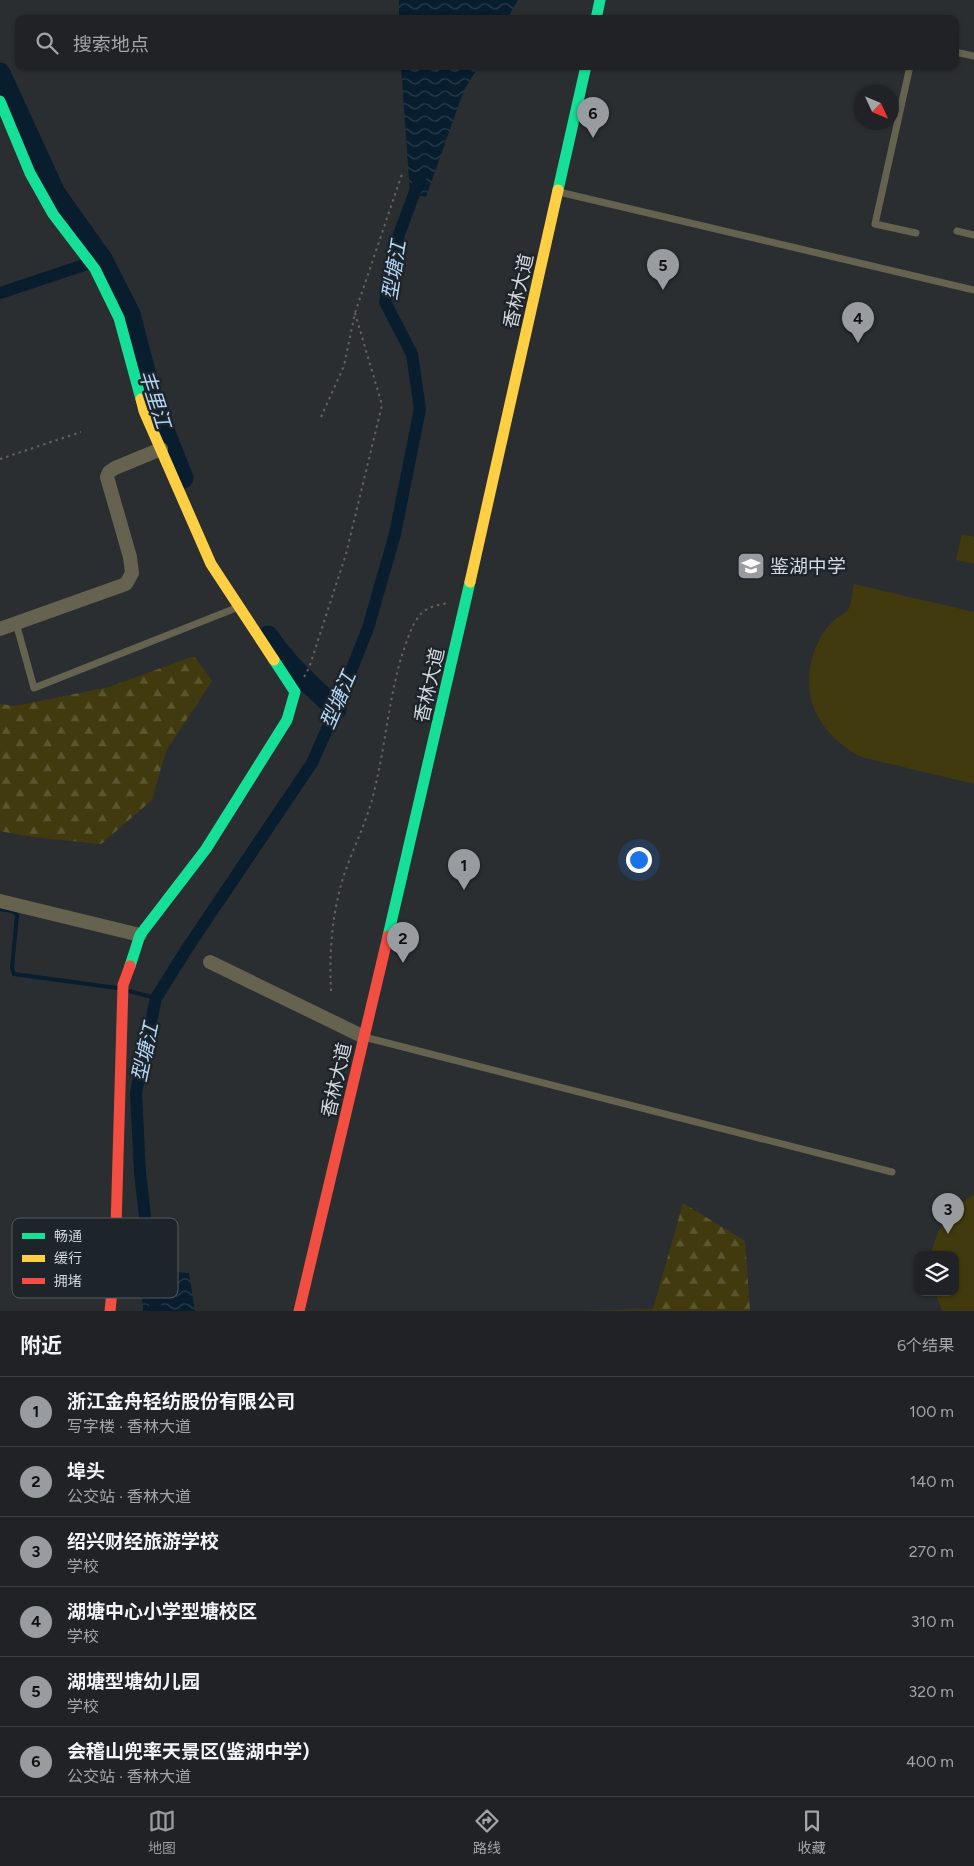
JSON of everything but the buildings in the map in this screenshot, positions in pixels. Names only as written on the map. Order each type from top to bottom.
[{"type":"street","points":[[597,15],[600,0]]},
{"type":"street","name":"香林大道","points":[[299,1311],[466,599],[585,70]]},
{"type":"street","points":[[0,101],[30,173],[53,214],[88,257],[119,318],[144,411],[211,564],[295,692],[287,720],[206,849],[140,935],[123,988],[117,1218]]},
{"type":"street","points":[[0,628],[126,584],[132,572],[130,557],[107,477],[109,472],[115,468],[161,450]]},
{"type":"street","points":[[0,901],[140,935]]},
{"type":"street","points":[[210,962],[364,1036]]},
{"type":"street","points":[[110,1311],[112,1298]]},
{"type":"lane","points":[[959,53],[974,56]]},
{"type":"lane","points":[[909,70],[875,224],[916,233]]},
{"type":"lane","points":[[558,192],[974,290]]},
{"type":"lane","points":[[957,231],[974,236]]},
{"type":"lane","points":[[16,623],[34,688],[239,607]]},
{"type":"lane","points":[[364,1036],[892,1172]]},
{"type":"path","points":[[321,417],[344,366],[354,313],[403,170]]},
{"type":"path","points":[[309,668],[346,554],[382,405],[354,313]]},
{"type":"path","points":[[0,459],[81,432]]},
{"type":"path","points":[[331,991],[329,962],[334,914],[344,877],[373,798],[392,689],[405,643],[419,616],[431,606],[466,599]]},
{"type":"green space","points":[[962,534],[974,537],[974,564],[956,560]]},
{"type":"green space","points":[[854,584],[974,612],[974,784],[861,757],[831,735],[821,721],[813,706],[809,690],[809,673],[813,655],[827,628],[835,619],[848,610]]},
{"type":"green space","points":[[194,656],[212,681],[166,751],[152,800],[101,844],[32,837],[0,831],[0,704],[15,706],[109,687]]},
{"type":"green space","points":[[974,1194],[974,1311],[942,1311],[936,1296],[959,1296],[959,1251],[932,1251],[941,1227],[958,1206]]},
{"type":"green space","points":[[683,1203],[745,1241],[750,1311],[582,1311],[653,1309]]},
{"type":"water","points":[[399,0],[518,0],[509,15],[399,15]]},
{"type":"water","points":[[401,70],[476,70],[464,90],[426,197],[410,193]]},
{"type":"water","points":[[178,1272],[189,1273],[195,1311],[143,1311],[142,1298],[178,1298]]},
{"type":"waterway","name":"丰里江","points":[[0,73],[55,193],[102,259],[130,314],[153,403],[183,478]]},
{"type":"waterway","name":"型塘江","points":[[145,1218],[140,1173],[136,1093],[156,998],[188,947],[312,763],[368,628],[395,534],[420,409],[412,354],[385,302],[398,237],[420,178]]},
{"type":"waterway","points":[[0,293],[102,259]]},
{"type":"waterway","name":"丰里江","points":[[268,636],[291,665],[336,709]]},
{"type":"waterway","points":[[0,909],[12,911],[17,915],[12,968],[14,974],[117,988]]},
{"type":"waterway","points":[[129,991],[156,998]]},
{"type":"waterway","name":"型塘江","points":[[154,1298],[156,1311]]},
{"type":"traffic: fast","points":[[597,15],[600,0]]},
{"type":"traffic: fast","points":[[558,190],[585,70]]},
{"type":"traffic: fast","points":[[0,101],[30,173],[53,214],[95,269],[119,318],[141,399]]},
{"type":"traffic: fast","points":[[388,936],[470,582]]},
{"type":"traffic: fast","points":[[130,966],[140,935],[206,849],[287,720],[295,692],[274,660]]},
{"type":"traffic: slow","points":[[470,582],[558,190]]},
{"type":"traffic: slow","points":[[141,399],[144,411],[211,564],[274,660]]},
{"type":"traffic: jam","points":[[299,1311],[388,936]]},
{"type":"traffic: jam","points":[[116,1218],[123,985],[130,966]]},
{"type":"traffic: jam","points":[[110,1311],[111,1298]]},
{"type":"place","name":"会稽山兜率天景区(鉴湖中学)","points":[[593,138]]},
{"type":"place","name":"湖塘型塘幼儿园","points":[[663,290]]},
{"type":"place","name":"湖塘中心小学型塘校区","points":[[858,343]]},
{"type":"place","name":"鉴湖中学","points":[[751,566]]},
{"type":"place","name":"浙江金舟轻纺股份有限公司","points":[[464,890]]},
{"type":"place","name":"埠头","points":[[403,963]]},
{"type":"place","name":"绍兴财经旅游学校","points":[[948,1234]]}]
